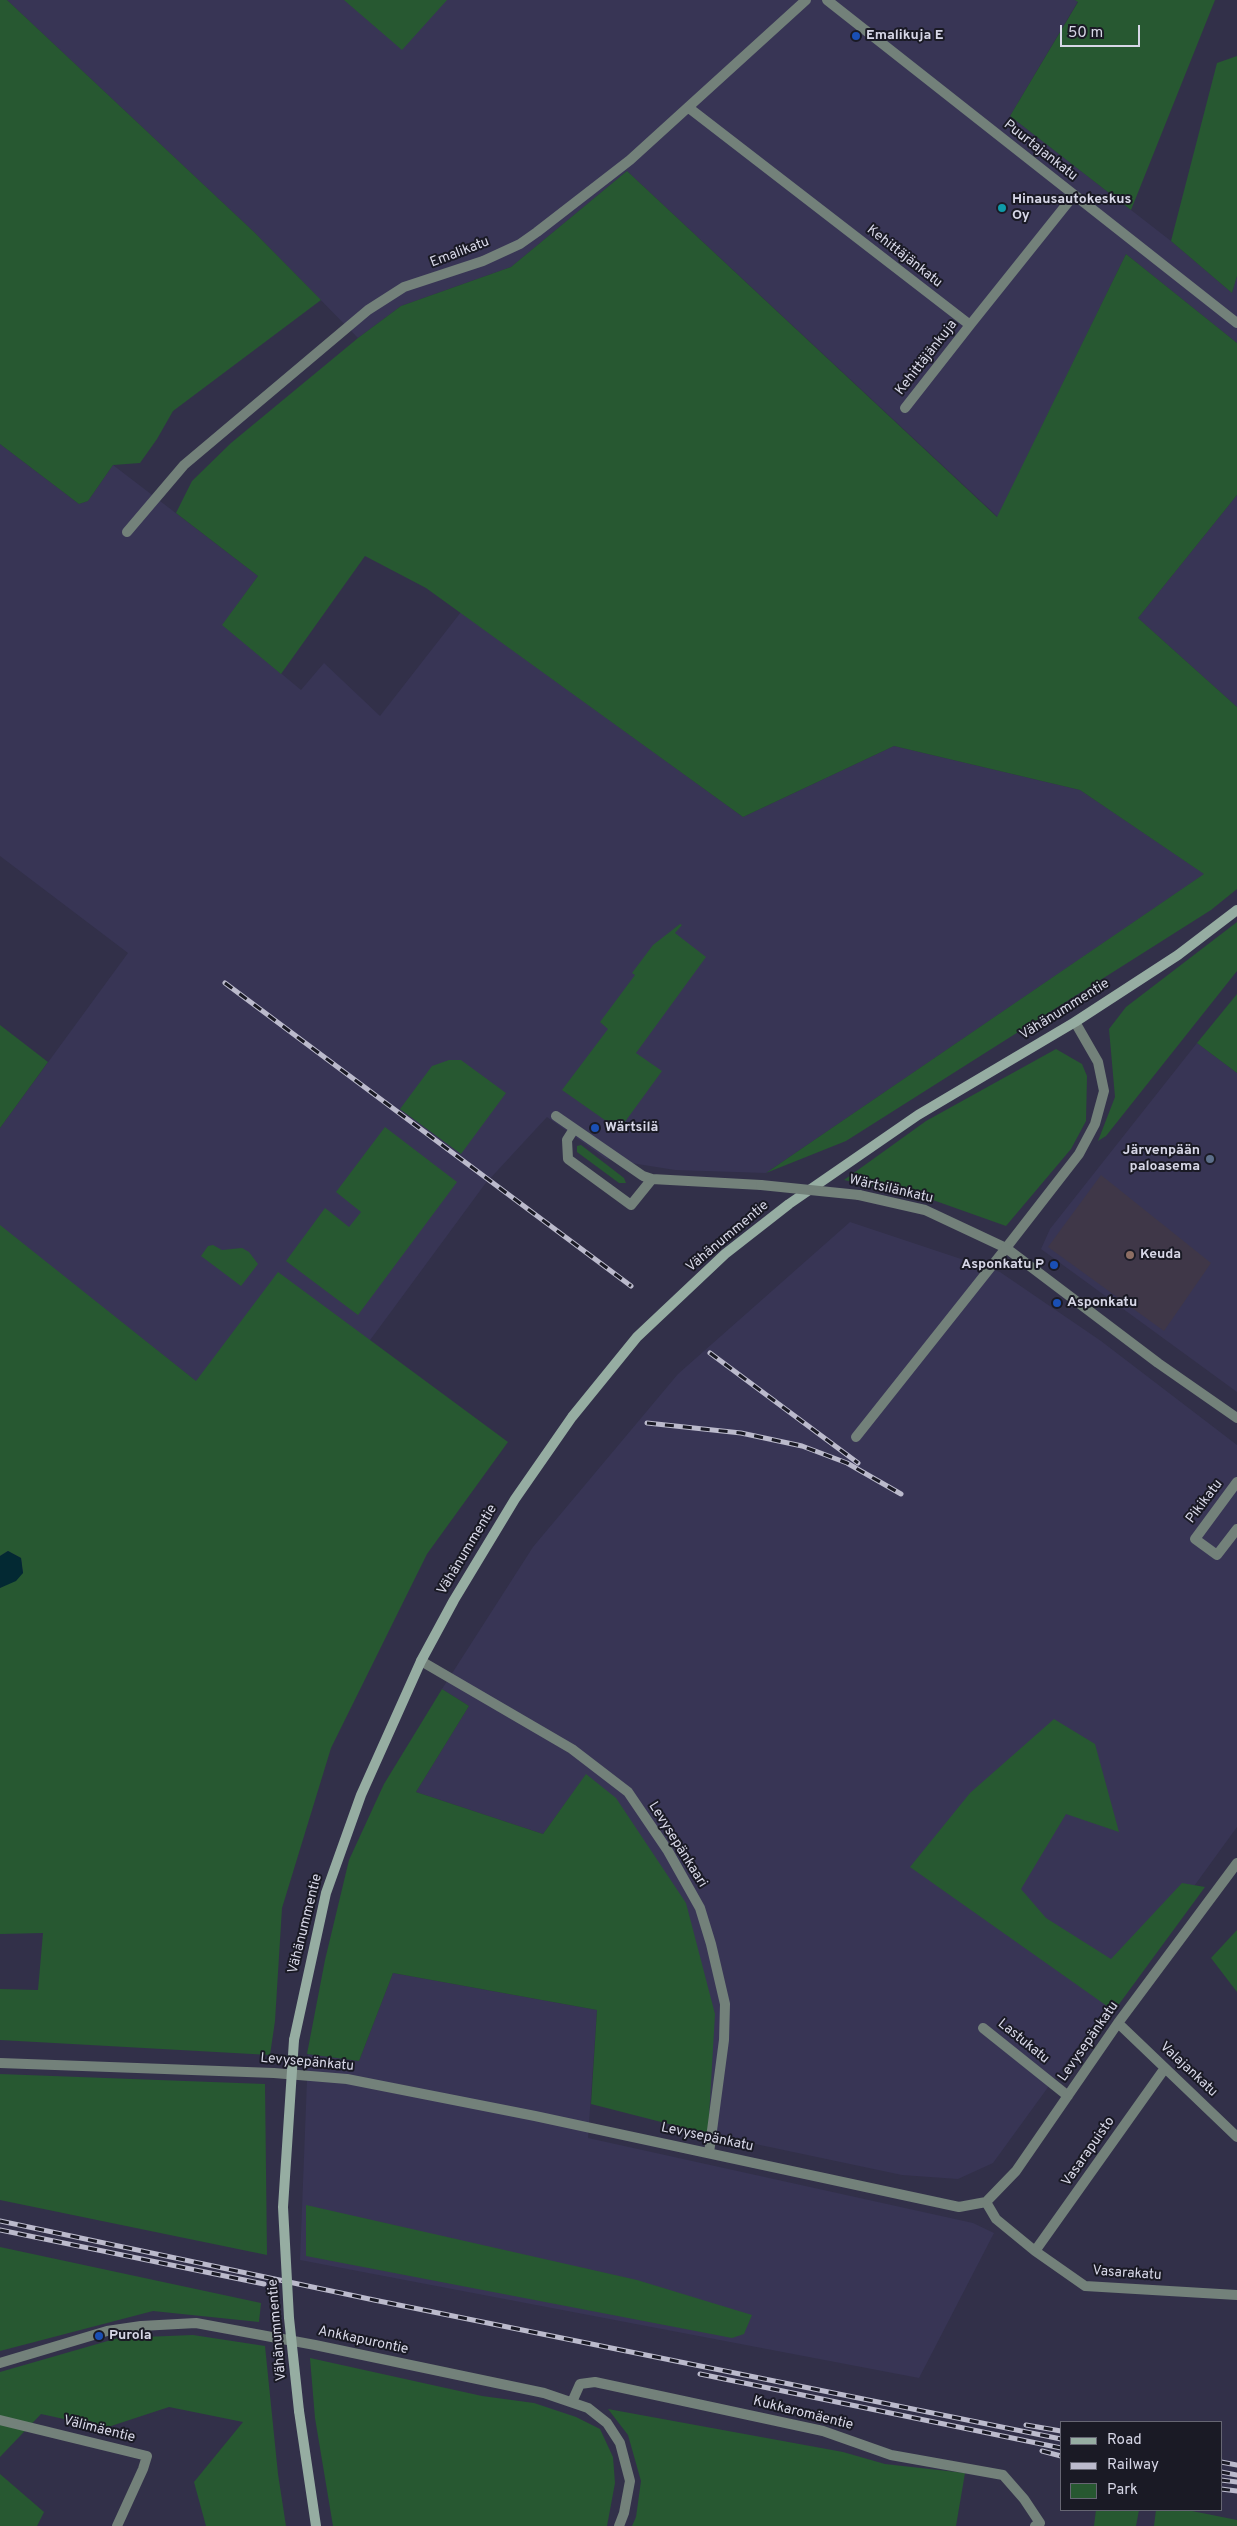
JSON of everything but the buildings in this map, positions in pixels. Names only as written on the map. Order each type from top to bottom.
[{"type":"main road","name":"Vähänummentie","points":[[316,2526],[299,2411],[289,2318],[283,2207],[294,2040],[326,1893],[361,1795],[421,1662],[454,1600],[514,1500],[572,1417],[637,1337],[725,1254],[789,1204],[918,1114],[1075,1022],[1178,955],[1237,910]]},
{"type":"street","name":"Emalikatu","points":[[127,532],[184,464],[368,310],[404,287],[469,266],[520,244],[598,187],[689,108],[806,0]]},
{"type":"street","name":"Puurtajankatu","points":[[827,0],[1237,323]]},
{"type":"street","name":"Kehittäjänkatu","points":[[689,108],[970,325]]},
{"type":"street","points":[[970,325],[1074,195]]},
{"type":"street","name":"Kehittäjänkuja","points":[[905,408],[970,325]]},
{"type":"street","points":[[856,1437],[1079,1154],[1095,1124],[1104,1091],[1098,1062],[1075,1022]]},
{"type":"street","name":"Wärtsilänkatu","points":[[556,1116],[634,1171],[652,1179],[762,1185],[859,1195],[925,1210],[1006,1248],[1158,1364],[1237,1418]]},
{"type":"street","points":[[574,1129],[567,1140],[568,1159],[631,1205],[652,1179]]},
{"type":"street","name":"Pikikatu","points":[[1237,1482],[1195,1539],[1217,1555],[1237,1529]]},
{"type":"street","name":"Levysepänkaari","points":[[421,1662],[572,1749],[628,1792],[668,1851],[700,1908],[711,1944],[725,2004],[724,2040],[709,2153]]},
{"type":"street","name":"Levysepänkatu","points":[[0,2063],[274,2073],[347,2079],[709,2153],[959,2207],[986,2202],[1016,2172],[1118,2023],[1237,1863]]},
{"type":"street","name":"Valajankatu","points":[[1118,2023],[1237,2137]]},
{"type":"street","name":"Lastukatu","points":[[983,2028],[1068,2096]]},
{"type":"street","name":"Vasarapuisto","points":[[1035,2252],[1165,2068]]},
{"type":"street","name":"Vasarakatu","points":[[986,2202],[996,2218],[1035,2252],[1085,2286],[1237,2295]]},
{"type":"street","name":"Ankkapurontie","points":[[0,2363],[106,2331],[141,2326],[196,2323],[315,2345],[544,2393],[588,2408],[607,2423],[620,2443],[630,2481],[624,2513],[619,2526]]},
{"type":"street","name":"Kukkaromäentie","points":[[572,2402],[580,2384],[595,2382],[823,2431],[891,2454],[1003,2475],[1024,2499],[1040,2523],[1035,2526]]},
{"type":"street","name":"Välimäentie","points":[[0,2420],[147,2456],[117,2526]]},
{"type":"shaded area","points":[[7,0],[1075,0],[1078,1],[1010,116],[1171,241],[1232,293],[1237,276],[1237,343],[1126,254],[998,517],[627,171],[511,267],[401,306],[358,338],[254,232]]},
{"type":"shaded area","points":[[0,444],[79,504],[88,501],[113,465],[258,576],[223,625],[301,690],[324,663],[380,716],[461,612],[743,817],[894,746],[1080,790],[1205,874],[766,1173],[675,1170],[606,1159],[547,1117],[485,1184],[287,1453],[0,1227],[0,1128],[128,953],[0,856]]},
{"type":"shaded area","points":[[1237,495],[1237,707],[1138,618]]},
{"type":"shaded area","points":[[1197,1043],[1237,1073],[1237,1392],[1041,1249],[1050,1229]]},
{"type":"shaded area","name":"Keuda","points":[[1101,1175],[1211,1263],[1164,1331],[1048,1247]]},
{"type":"shaded area","points":[[850,1222],[1000,1272],[1101,1341],[1237,1445],[1237,1827],[993,2163],[958,2179],[902,2175],[708,2134],[586,1775],[543,1834],[416,1792],[469,1706],[442,1689],[533,1547],[678,1374]]},
{"type":"shaded area","points":[[393,1973],[597,2010],[588,2138],[973,2223],[994,2233],[919,2378],[300,2260],[308,2054],[359,2061]]},
{"type":"green space","points":[[0,0],[7,0],[254,232],[321,300],[173,411],[140,463],[113,465],[88,501],[79,504],[0,444]]},
{"type":"green space","points":[[344,0],[447,0],[402,50]]},
{"type":"green space","points":[[1075,0],[1215,0],[1131,210],[1010,116],[1078,2]]},
{"type":"green space","points":[[1237,56],[1237,276],[1232,293],[1171,241],[1217,63]]},
{"type":"green space","points":[[627,171],[997,517],[1126,254],[1237,343],[1237,495],[1138,618],[1237,707],[1237,889],[1211,910],[846,1141],[766,1173],[1204,874],[1080,790],[894,746],[743,817],[426,588],[365,556],[281,674],[222,625],[258,576],[176,513],[192,481],[231,443],[358,338],[401,306],[511,267]]},
{"type":"green space","points":[[1237,922],[1237,971],[1106,1136],[1098,1141],[1115,1097],[1109,1029],[1126,1007]]},
{"type":"green space","points":[[680,924],[682,925],[675,933],[706,957],[636,1053],[662,1071],[619,1130],[562,1090],[608,1029],[600,1022],[635,975],[632,973],[653,945]]},
{"type":"green space","points":[[1237,994],[1237,1073],[1197,1043]]},
{"type":"green space","points":[[0,1025],[48,1062],[0,1128]]},
{"type":"green space","points":[[1056,1049],[1082,1064],[1087,1076],[1086,1121],[1071,1149],[1006,1226],[930,1199],[844,1180],[926,1121]]},
{"type":"green space","points":[[449,1060],[461,1060],[506,1093],[461,1154],[400,1109],[432,1066]]},
{"type":"green space","points":[[385,1127],[457,1182],[358,1315],[286,1261],[325,1208],[349,1227],[361,1212],[336,1192]]},
{"type":"green space","points":[[581,1145],[624,1178],[626,1183],[619,1183],[577,1152],[577,1146]]},
{"type":"green space","points":[[0,1225],[196,1381],[278,1272],[508,1442],[427,1554],[331,1748],[282,1908],[275,2021],[270,2055],[0,2040],[0,1989],[38,1990],[43,1933],[0,1934],[0,1588],[23,1573],[21,1558],[8,1551],[0,1556]]},
{"type":"green space","points":[[213,1245],[222,1250],[242,1248],[249,1252],[258,1264],[241,1286],[201,1256],[208,1246]]},
{"type":"green space","points":[[442,1689],[469,1706],[416,1792],[543,1834],[586,1774],[616,1798],[686,1903],[715,2014],[708,2134],[591,2104],[597,2010],[393,1973],[359,2061],[307,2054],[325,1960],[349,1860],[384,1784]]},
{"type":"green space","points":[[1054,1719],[1095,1744],[1119,1832],[1066,1814],[1021,1889],[1046,1918],[1111,1959],[1182,1883],[1205,1887],[1114,2011],[910,1867],[970,1793]]},
{"type":"green space","points":[[1237,1930],[1237,1992],[1211,1958]]},
{"type":"green space","points":[[0,2074],[265,2084],[267,2255],[0,2200]]},
{"type":"green space","points":[[306,2205],[637,2280],[752,2315],[744,2334],[732,2338],[306,2256]]},
{"type":"green space","points":[[0,2247],[261,2303],[259,2322],[153,2311],[0,2351]]},
{"type":"green space","points":[[193,2335],[265,2346],[278,2474],[286,2526],[206,2526],[194,2482],[243,2422],[169,2407],[105,2428],[41,2414],[0,2457],[0,2372],[118,2338]]},
{"type":"green space","points":[[310,2358],[482,2396],[534,2403],[576,2417],[600,2429],[613,2457],[615,2483],[607,2526],[333,2526],[315,2418]]},
{"type":"green space","points":[[608,2409],[843,2452],[885,2464],[965,2473],[956,2526],[632,2526],[636,2517],[641,2481],[628,2435]]},
{"type":"green space","points":[[0,2474],[44,2512],[37,2526],[0,2526]]},
{"type":"green space","points":[[1096,2511],[1139,2511],[1136,2526],[1094,2526]]},
{"type":"green space","points":[[1156,2511],[1192,2511],[1237,2520],[1237,2526],[1154,2526]]},
{"type":"water","points":[[8,1551],[21,1558],[23,1573],[16,1581],[0,1588],[0,1556]]},
{"type":"railway","points":[[225,983],[631,1286]]},
{"type":"railway","points":[[710,1353],[858,1463]]},
{"type":"railway","points":[[647,1423],[741,1433],[802,1446],[847,1463],[901,1494]]},
{"type":"railway","points":[[0,2221],[374,2300],[1060,2439]]},
{"type":"railway","points":[[0,2230],[264,2284]]},
{"type":"railway","points":[[700,2374],[1060,2448]]},
{"type":"railway","points":[[1026,2425],[1060,2431]]},
{"type":"railway","points":[[1042,2451],[1060,2456]]},
{"type":"railway","points":[[1222,2462],[1237,2465]]},
{"type":"railway","points":[[1222,2472],[1237,2475]]},
{"type":"railway","points":[[1222,2480],[1237,2482]]},
{"type":"railway","points":[[1222,2489],[1237,2491]]},
{"type":"place","name":"Emalikuja E","points":[[856,36]]},
{"type":"place","name":"Hinausautokeskus Oy","points":[[1002,208]]},
{"type":"place","name":"Wärtsilä","points":[[595,1128]]},
{"type":"place","name":"Järvenpään paloasema","points":[[1210,1159]]},
{"type":"place","name":"Keuda","points":[[1130,1255]]},
{"type":"place","name":"Asponkatu P","points":[[1054,1265]]},
{"type":"place","name":"Asponkatu","points":[[1057,1303]]},
{"type":"place","name":"Purola","points":[[99,2336]]}]
